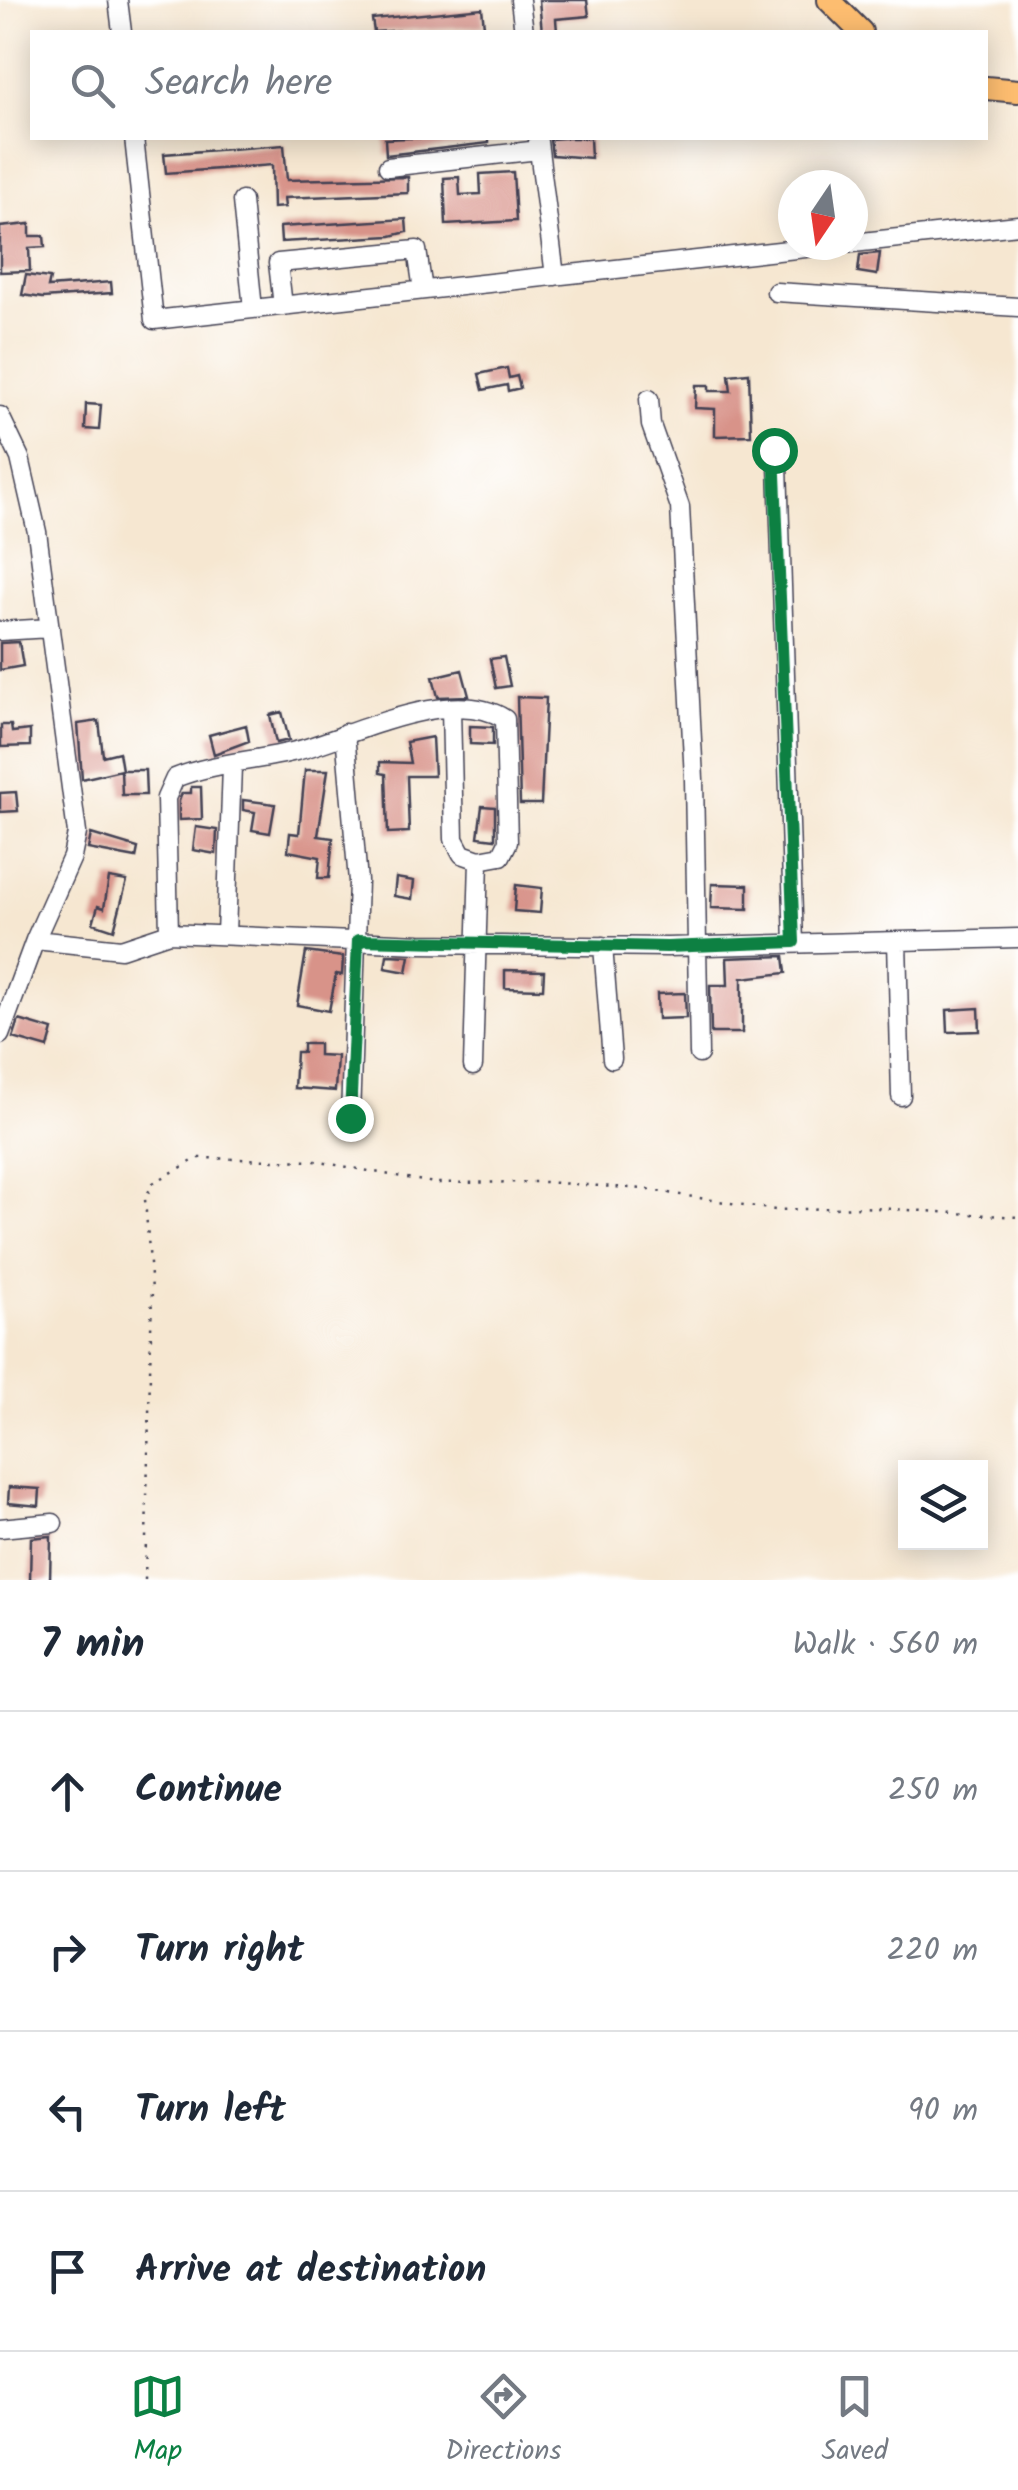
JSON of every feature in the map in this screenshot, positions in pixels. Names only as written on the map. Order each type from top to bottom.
[{"type":"main road","points":[[828,0],[859,30]]},
{"type":"main road","points":[[988,88],[1018,91]]},
{"type":"street","points":[[118,0],[122,30]]},
{"type":"street","points":[[520,0],[524,30]]},
{"type":"street","points":[[134,140],[154,320],[778,251]]},
{"type":"street","points":[[388,167],[538,144],[554,276]]},
{"type":"street","points":[[242,200],[253,309]]},
{"type":"street","points":[[868,241],[1018,224]]},
{"type":"street","points":[[283,306],[278,263],[417,250],[423,290]]},
{"type":"street","points":[[776,292],[1018,308]]},
{"type":"street","points":[[649,399],[652,425],[680,507],[694,779],[700,1054]]},
{"type":"street","points":[[0,416],[20,458],[37,532],[77,833],[72,856],[34,940],[0,1035]]},
{"type":"street","points":[[767,440],[778,466],[794,942]]},
{"type":"street","points":[[0,632],[50,628]]},
{"type":"street","points":[[168,933],[168,786],[186,773],[232,766],[452,708],[498,714],[508,729],[508,842],[501,856],[479,860],[462,854],[454,839],[452,708]]},
{"type":"street","points":[[345,734],[356,844],[358,940],[350,1118]]},
{"type":"street","points":[[226,934],[232,766]]},
{"type":"street","points":[[473,1066],[479,860]]},
{"type":"street","points":[[34,940],[121,949],[168,933],[603,946],[1018,938]]},
{"type":"street","points":[[897,940],[901,1096]]},
{"type":"street","points":[[603,946],[612,1059]]},
{"type":"street","points":[[0,1528],[53,1523]]},
{"type":"path","points":[[145,1580],[152,1290],[145,1200],[153,1182],[198,1158],[315,1161],[384,1176],[454,1184],[544,1182],[643,1190],[775,1210],[861,1207],[1018,1216]]},
{"type":"building","points":[[539,0],[587,0],[589,16],[556,19],[557,30],[542,30]]},
{"type":"building","points":[[482,8],[484,26],[374,30],[372,19]]},
{"type":"building","points":[[385,140],[489,140],[489,143],[386,155]]},
{"type":"building","points":[[550,140],[590,140],[591,158],[552,155]]},
{"type":"building","points":[[284,145],[287,180],[408,177],[408,193],[284,198],[285,207],[273,208],[272,165],[166,173],[164,154]]},
{"type":"building","points":[[513,172],[516,221],[446,225],[444,178],[459,177],[460,195],[481,194],[480,174]]},
{"type":"building","points":[[406,219],[407,232],[391,236],[281,242],[280,227]]},
{"type":"building","points":[[30,224],[30,236],[44,236],[45,247],[29,248],[30,271],[0,272],[0,227]]},
{"type":"building","points":[[880,253],[877,275],[858,272],[859,260],[868,260],[868,254]]},
{"type":"building","points":[[26,275],[50,278],[48,287],[111,282],[112,293],[43,298],[22,295]]},
{"type":"building","points":[[507,368],[509,378],[517,376],[520,388],[508,391],[507,385],[483,390],[479,374]]},
{"type":"building","points":[[749,373],[751,435],[715,436],[715,409],[695,408],[696,385],[709,385],[709,391],[731,391],[729,375]]},
{"type":"building","points":[[86,404],[101,405],[99,430],[85,429]]},
{"type":"building","points":[[19,642],[23,666],[0,670],[0,643]]},
{"type":"building","points":[[504,657],[510,686],[496,688],[490,659]]},
{"type":"building","points":[[462,670],[469,696],[438,697],[433,677]]},
{"type":"building","points":[[517,697],[546,698],[541,804],[520,804]]},
{"type":"building","points":[[282,712],[289,740],[276,743],[270,715]]},
{"type":"building","points":[[99,721],[103,756],[119,752],[122,770],[145,770],[146,795],[122,795],[121,770],[82,779],[78,724]]},
{"type":"building","points":[[1,725],[11,725],[12,732],[30,730],[30,746],[1,747]]},
{"type":"building","points":[[246,725],[249,741],[214,754],[209,735]]},
{"type":"building","points":[[470,726],[493,727],[493,745],[470,744]]},
{"type":"building","points":[[432,737],[434,776],[407,776],[409,832],[388,833],[386,774],[380,773],[380,762],[410,763],[406,742]]},
{"type":"building","points":[[305,770],[328,770],[318,836],[333,838],[329,878],[318,878],[320,857],[288,851],[290,833],[299,834]]},
{"type":"building","points":[[191,787],[201,787],[202,819],[179,820],[179,801],[182,793],[191,793]]},
{"type":"building","points":[[16,792],[18,811],[0,812],[0,793]]},
{"type":"building","points":[[243,800],[275,804],[270,833],[252,830],[255,812],[243,810]]},
{"type":"building","points":[[482,806],[495,807],[495,839],[478,837]]},
{"type":"building","points":[[196,827],[217,830],[216,854],[193,850]]},
{"type":"building","points":[[91,834],[138,848],[136,858],[88,849]]},
{"type":"building","points":[[109,878],[127,881],[114,930],[93,923],[98,906],[104,908]]},
{"type":"building","points":[[396,878],[414,881],[412,899],[394,896]]},
{"type":"building","points":[[712,884],[748,885],[748,909],[711,908]]},
{"type":"building","points":[[516,885],[542,888],[540,913],[514,911]]},
{"type":"building","points":[[306,952],[343,957],[342,975],[336,974],[329,1011],[297,1005]]},
{"type":"building","points":[[387,955],[410,956],[407,972],[385,968]]},
{"type":"building","points":[[784,956],[786,973],[742,978],[742,1033],[711,1033],[710,985],[728,985],[727,958]]},
{"type":"building","points":[[505,970],[544,971],[543,989],[505,988]]},
{"type":"building","points":[[685,993],[686,1018],[658,1019],[657,994]]},
{"type":"building","points":[[979,1008],[980,1031],[948,1032],[947,1010]]},
{"type":"building","points":[[19,1020],[53,1030],[48,1048],[13,1038]]},
{"type":"building","points":[[303,1044],[319,1044],[319,1055],[337,1056],[335,1091],[294,1088],[296,1052],[303,1052]]},
{"type":"building","points":[[9,1487],[40,1489],[39,1506],[8,1503]]},
{"type":"building","points":[[51,1536],[50,1580],[30,1580],[31,1538]]},
{"type":"route","points":[[350,1118],[358,940],[667,947],[794,942],[778,466],[774,450]]}]
